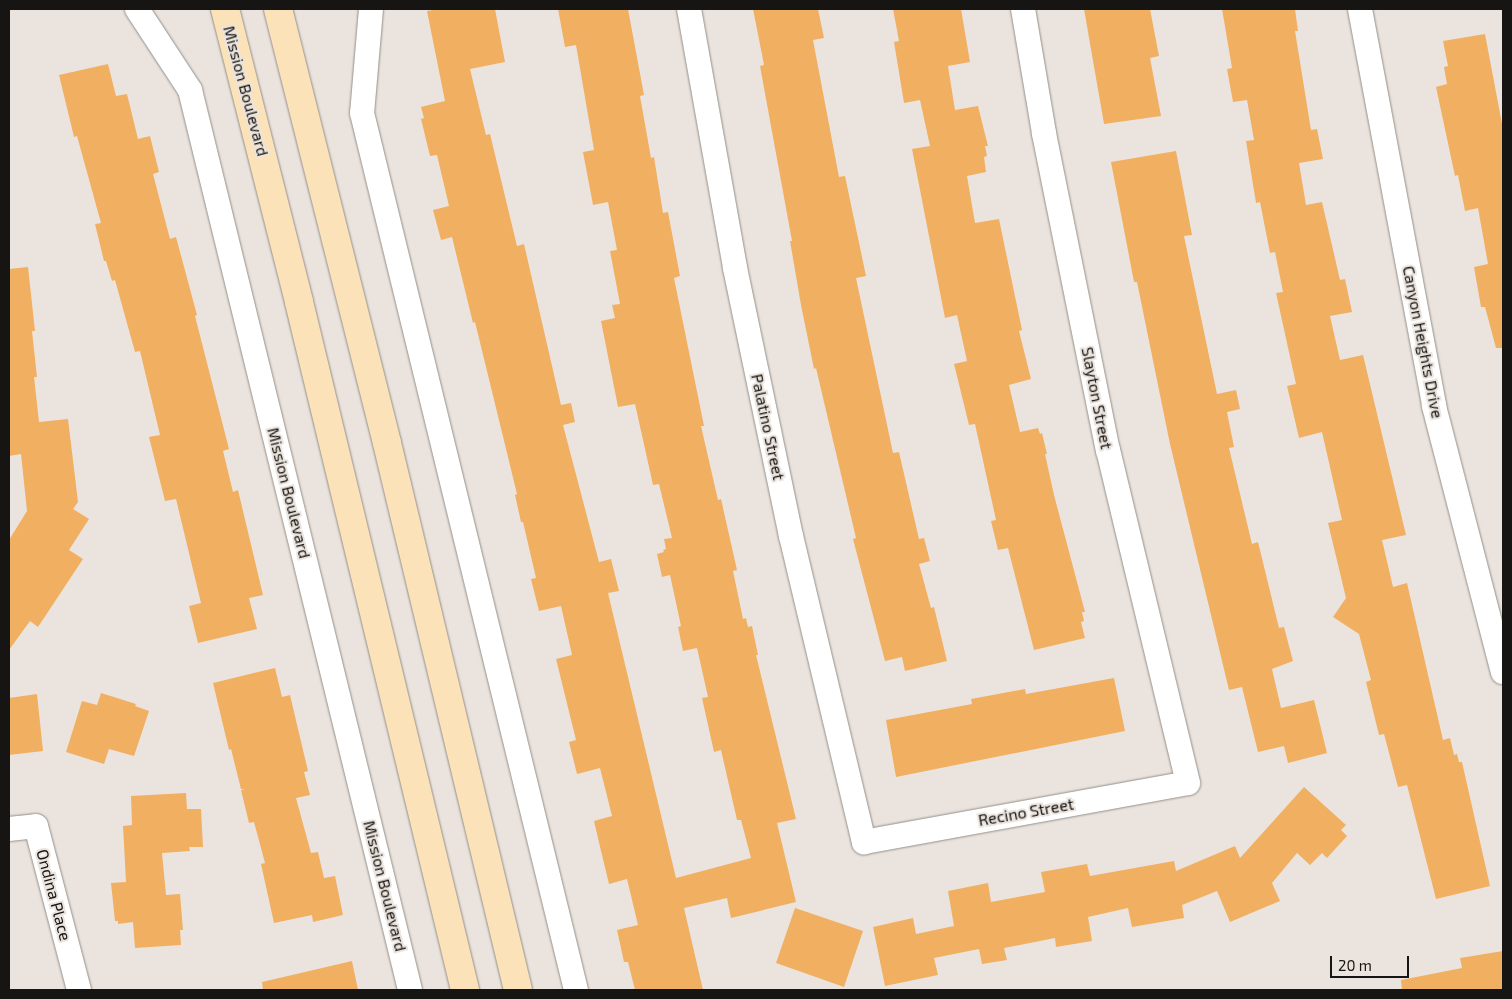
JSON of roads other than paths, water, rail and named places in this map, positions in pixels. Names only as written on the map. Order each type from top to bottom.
[{"type":"main road","name":"Mission Boulevard","points":[[224,9],[299,302],[465,990]]},
{"type":"main road","points":[[278,9],[389,452],[518,990]]},
{"type":"street","name":"Mission Boulevard","points":[[137,9],[190,90],[410,990]]},
{"type":"street","points":[[371,9],[362,114],[576,990]]},
{"type":"street","name":"Palatino Street","points":[[689,9],[735,268],[791,536],[864,842]]},
{"type":"street","name":"Slayton Street","points":[[1023,9],[1044,133],[1108,451],[1188,783]]},
{"type":"street","name":"Canyon Heights Drive","points":[[1360,9],[1434,406],[1503,672]]},
{"type":"street","name":"Recino Street","points":[[864,842],[1188,783]]},
{"type":"street","name":"Ondina Place","points":[[9,829],[36,826],[79,990]]}]
